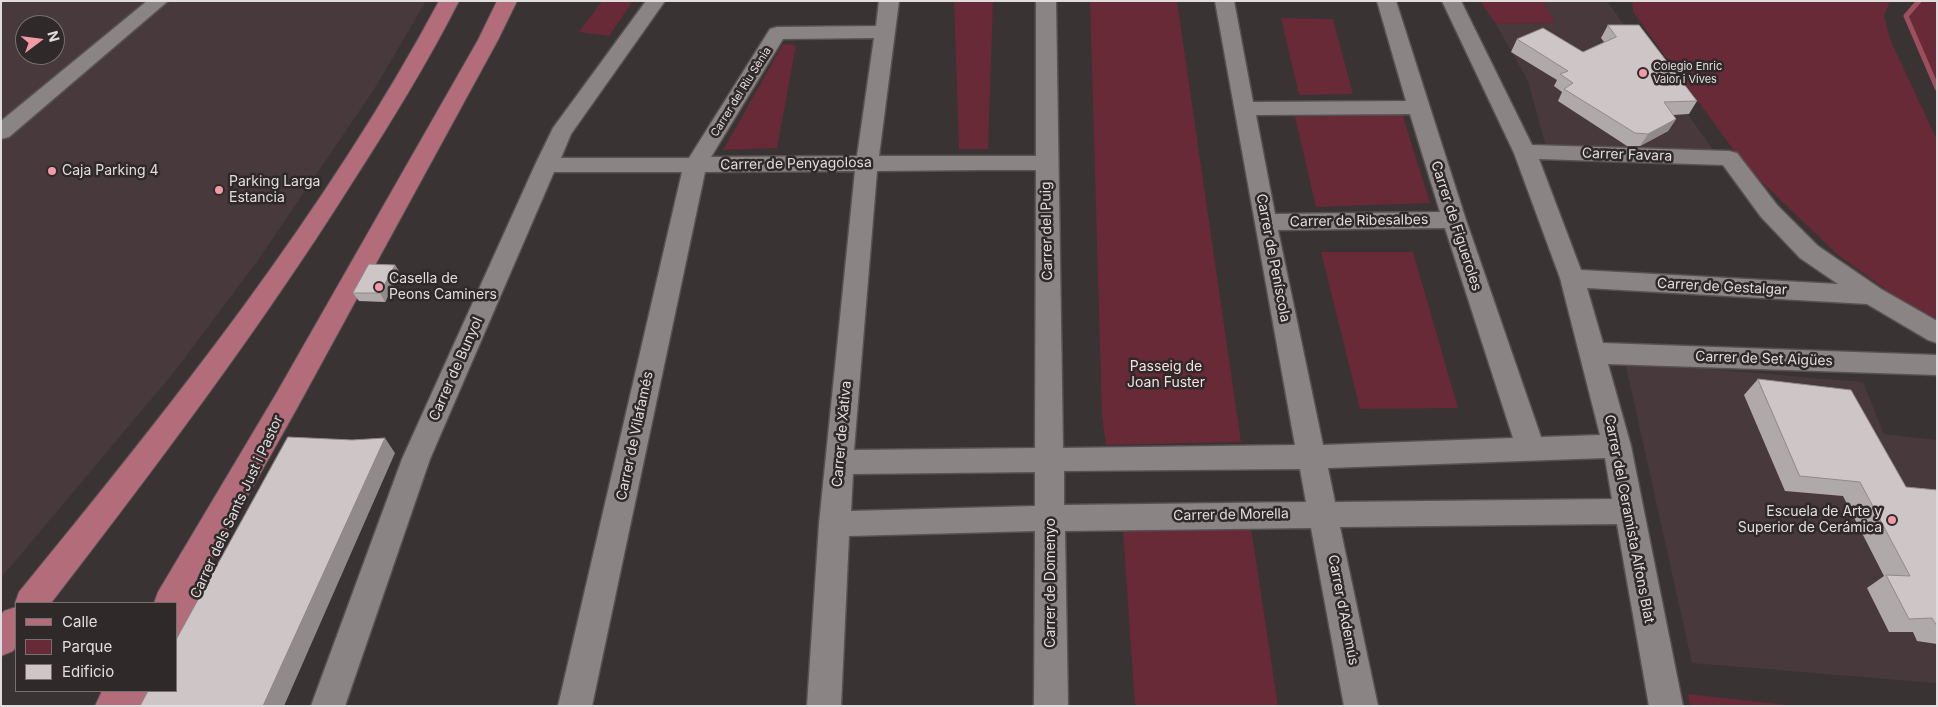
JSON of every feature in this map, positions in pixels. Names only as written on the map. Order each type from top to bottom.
[{"type":"main road","points":[[32,602],[95,523],[249,319],[320,215],[424,50],[449,1]]},
{"type":"main road","points":[[286,402],[488,40],[507,1]]},
{"type":"main road","points":[[488,40],[518,1]]},
{"type":"main road","name":"Carrer dels Sants Just i Pastor","points":[[171,602],[286,402]]},
{"type":"main road","name":"Carrer dels Sants Just i Pastor","points":[[178,627],[216,557],[286,402]]},
{"type":"main road","points":[[1,640],[15,623]]},
{"type":"main road","points":[[112,706],[120,692]]},
{"type":"main road","points":[[136,706],[143,692]]},
{"type":"street","points":[[1,132],[159,1]]},
{"type":"street","name":"Carrer de Bunyol","points":[[328,706],[416,459],[546,165],[561,133],[656,1]]},
{"type":"street","name":"Carrer de Xàtiva","points":[[824,706],[839,462],[867,162],[889,1]]},
{"type":"street","name":"Carrer del Puig","points":[[1046,1],[1050,460]]},
{"type":"street","name":"Carrer de Peníscola","points":[[1224,1],[1265,222],[1324,514]]},
{"type":"street","name":"Carrer de Figueroles","points":[[1386,1],[1454,220],[1531,449]]},
{"type":"street","name":"Carrer del Ceramista Alfons Blat","points":[[1452,1],[1525,153],[1572,278],[1617,446],[1666,706]]},
{"type":"street","name":"Carrer del Riu Sènia","points":[[694,166],[777,33],[886,32]]},
{"type":"street","points":[[1245,109],[1418,107]]},
{"type":"street","name":"Carrer Favara","points":[[1525,153],[1729,158],[1769,211],[1809,252],[1872,295]]},
{"type":"street","name":"Carrer de Penyagolosa","points":[[546,165],[694,166],[867,162],[1046,163]]},
{"type":"street","name":"Carrer de Vilafamés","points":[[576,706],[694,166]]},
{"type":"street","name":"Carrer de Ribesalbes","points":[[1265,222],[1454,220]]},
{"type":"street","name":"Carrer de Gestalgar","points":[[1572,278],[1872,295]]},
{"type":"street","points":[[1872,295],[1937,333]]},
{"type":"street","name":"Carrer de Set Aigües","points":[[1592,353],[1937,365]]},
{"type":"street","points":[[839,462],[1312,457],[1617,446]]},
{"type":"street","name":"Carrer de Domenyo","points":[[1050,460],[1052,706]]},
{"type":"street","name":"Carrer de Morella","points":[[834,524],[1051,518],[1628,511]]},
{"type":"street","name":"Carrer d'Ademús","points":[[1324,514],[1361,706]]},
{"type":"shaded area","name":"Parking Larga Estancia","points":[[1,1],[426,1],[373,91],[258,260],[174,372],[1,578]]},
{"type":"shaded area","points":[[1543,1],[1607,1],[1714,151],[1546,147],[1528,81],[1496,24],[1555,23]]},
{"type":"shaded area","points":[[1625,362],[1863,382],[1884,434],[1937,440],[1937,683],[1692,663]]},
{"type":"green space","points":[[602,1],[633,1],[609,36],[579,32]]},
{"type":"green space","points":[[954,1],[993,1],[988,149],[959,149]]},
{"type":"green space","name":"Passeig de Joan Fuster","points":[[1090,1],[1177,1],[1241,442],[1106,445],[1102,416]]},
{"type":"green space","points":[[1480,1],[1543,1],[1555,23],[1496,24]]},
{"type":"green space","points":[[1632,1],[1890,1],[1884,16],[1890,39],[1937,140],[1937,326],[1839,256],[1746,167],[1633,12]]},
{"type":"green space","points":[[1919,1],[1937,1],[1937,88],[1906,16]]},
{"type":"green space","points":[[1281,18],[1333,19],[1353,94],[1299,95]]},
{"type":"green space","points":[[783,44],[796,45],[777,148],[723,150]]},
{"type":"green space","points":[[1294,113],[1402,113],[1430,203],[1316,207]]},
{"type":"green space","points":[[1321,252],[1413,252],[1458,408],[1360,409]]},
{"type":"green space","points":[[1251,528],[1278,706],[1135,706],[1123,530]]},
{"type":"green space","points":[[1688,694],[1797,706],[1690,706]]},
{"type":"building","points":[[1608,25],[1639,25],[1697,101],[1664,102],[1676,119],[1648,134],[1635,133],[1564,89],[1573,83],[1560,74],[1568,71],[1517,39],[1543,28],[1583,52],[1616,37]]},
{"type":"building","points":[[369,264],[395,265],[380,293],[353,293]]},
{"type":"building","name":"Escuela de Arte y Superior de Cerámica","points":[[1758,379],[1851,390],[1906,487],[1937,490],[1937,626],[1932,618],[1909,619],[1886,575],[1910,576],[1860,482],[1800,476]]},
{"type":"building","points":[[288,437],[352,440],[385,438],[263,706],[140,706],[147,692],[178,692],[178,636]]},
{"type":"waterway","points":[[1919,1],[1906,16],[1937,88]]},
{"type":"place","name":"Colegio Enric Valor i Vives","points":[[1643,73]]},
{"type":"place","name":"Caja Parking 4","points":[[52,171]]},
{"type":"place","name":"Parking Larga Estancia","points":[[219,190]]},
{"type":"place","name":"Casella de Peons Caminers","points":[[379,287]]},
{"type":"place","name":"Escuela de Arte y Superior de Cerámica","points":[[1892,520]]}]
